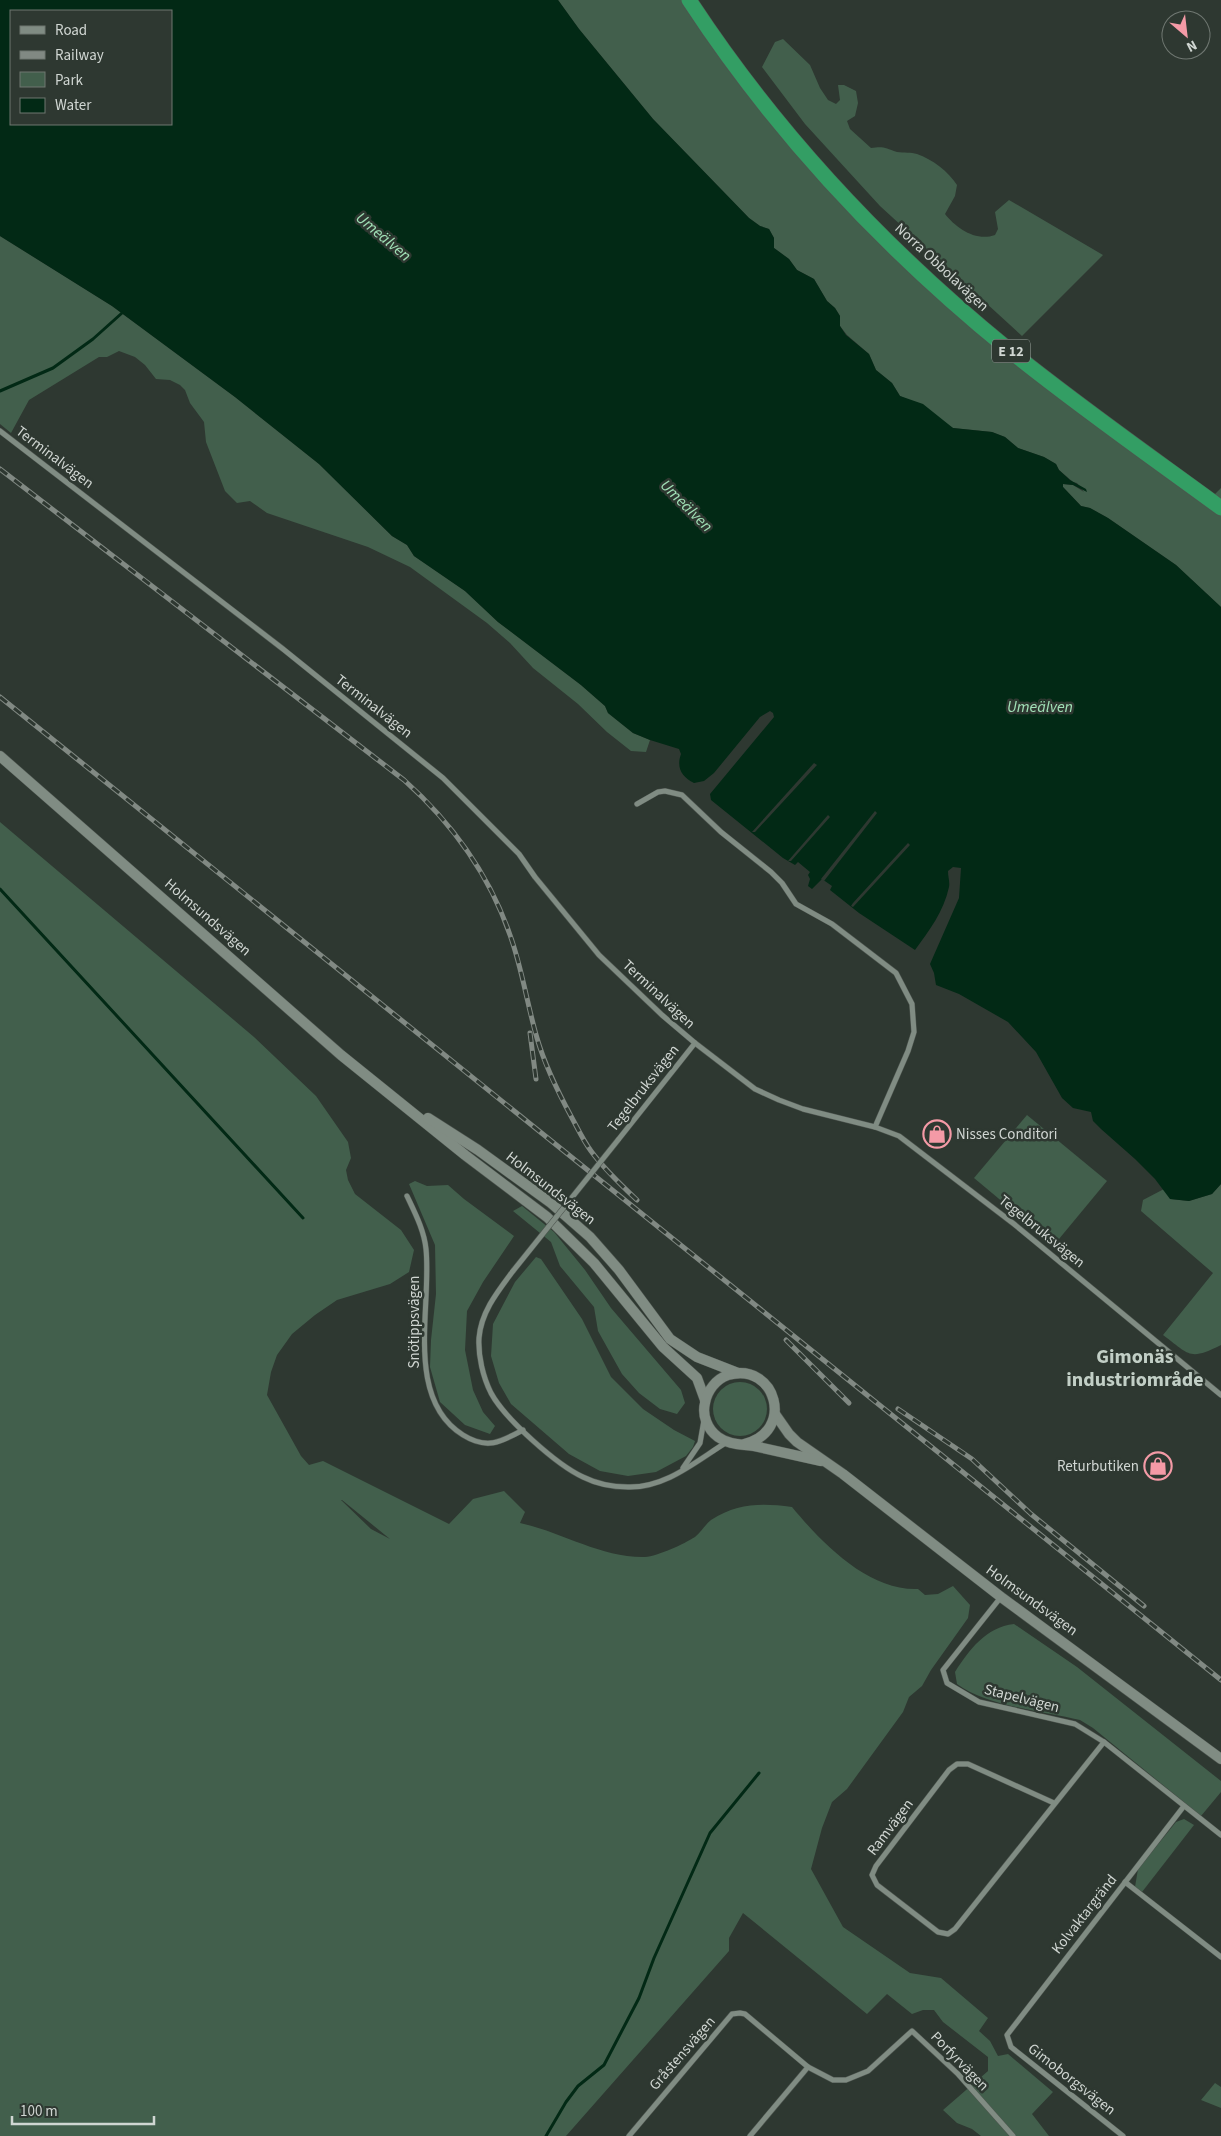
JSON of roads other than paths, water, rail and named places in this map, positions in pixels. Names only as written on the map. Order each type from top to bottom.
[{"type":"highway","name":"Norra Obbolavägen","points":[[689,0],[734,64],[781,124],[858,212],[909,262],[1010,350],[1109,427],[1221,508]]},
{"type":"main road","name":"Holmsundsvägen","points":[[0,756],[341,1055],[547,1217],[594,1263],[663,1347],[696,1378],[705,1400],[705,1417]]},
{"type":"main road","name":"Holmsundsvägen","points":[[396,1100],[478,1150],[551,1203],[590,1238],[619,1270],[670,1339],[697,1357],[738,1373],[753,1376],[767,1386],[775,1402],[775,1414],[789,1434],[1001,1597],[1221,1759]]},
{"type":"main road","points":[[705,1400],[717,1381],[727,1375],[738,1373]]},
{"type":"main road","points":[[744,1444],[763,1436],[772,1423],[775,1414]]},
{"type":"main road","points":[[705,1417],[711,1431],[727,1442]]},
{"type":"main road","name":"Holmsundsvägen","points":[[727,1442],[744,1444],[827,1463]]},
{"type":"street","name":"Terminalvägen","points":[[0,431],[283,649],[443,778],[519,854],[535,877],[599,955],[662,1015],[695,1043]]},
{"type":"street","points":[[637,804],[658,792],[665,791],[682,795],[714,825],[771,872],[782,883],[796,904],[832,924],[896,974],[912,1004],[914,1032],[908,1051],[875,1127]]},
{"type":"street","name":"Tegelbruksvägen","points":[[727,1442],[660,1482],[645,1486],[613,1486],[597,1483],[570,1470],[511,1419],[491,1393],[480,1357],[479,1337],[484,1315],[498,1290],[695,1043],[755,1089],[779,1100],[875,1127],[899,1136],[1014,1224],[1221,1395]]},
{"type":"street","name":"Snötippsvägen","points":[[407,1196],[421,1226],[426,1248],[425,1356],[430,1391],[436,1406],[453,1428],[470,1439],[484,1443],[495,1443],[523,1430]]},
{"type":"street","name":"Tegelbruksvägen","points":[[682,1470],[700,1443],[705,1417]]},
{"type":"street","name":"Stapelvägen","points":[[1001,1597],[943,1670],[946,1683],[973,1698],[1075,1724],[1104,1742]]},
{"type":"street","points":[[1104,1742],[1221,1834]]},
{"type":"street","name":"Ramvägen","points":[[1054,1803],[968,1764],[957,1764],[949,1770],[876,1866],[872,1875],[877,1885],[938,1932],[948,1934],[955,1929],[1104,1742]]},
{"type":"street","name":"Kolvaktargränd","points":[[1008,2040],[1010,2030],[1184,1806]]},
{"type":"street","points":[[1125,1882],[1221,1957]]},
{"type":"street","name":"Gråstensvägen","points":[[629,2136],[732,2014],[744,2014],[808,2067]]},
{"type":"street","name":"Porfyrvägen","points":[[808,2067],[833,2080],[846,2080],[859,2076],[868,2071],[912,2031],[958,2074],[1013,2136]]},
{"type":"street","name":"Gimoborgsvägen","points":[[1008,2040],[1011,2047],[1123,2136]]},
{"type":"street","points":[[750,2136],[808,2067]]},
{"type":"water","name":"Umeälven","points":[[0,0],[558,0],[579,29],[653,119],[749,218],[760,226],[769,229],[774,238],[774,248],[789,259],[797,270],[814,279],[827,301],[840,316],[840,326],[846,335],[869,354],[876,370],[892,383],[900,396],[923,404],[953,428],[992,432],[1005,437],[1018,448],[1044,457],[1056,464],[1059,470],[1070,480],[1086,489],[1087,492],[1073,485],[1063,484],[1063,487],[1081,506],[1090,508],[1108,518],[1176,565],[1221,607],[1221,1184],[1212,1194],[1189,1201],[1170,1199],[1155,1179],[1093,1121],[1091,1112],[1073,1108],[1062,1098],[1036,1052],[1008,1022],[959,994],[936,985],[930,964],[959,898],[961,868],[953,867],[948,871],[949,887],[944,904],[931,928],[915,950],[859,913],[830,890],[832,886],[822,879],[812,889],[808,886],[810,879],[808,875],[810,872],[798,862],[795,865],[783,858],[711,800],[710,794],[774,717],[773,713],[770,711],[760,717],[714,773],[704,781],[694,783],[690,781],[681,771],[679,764],[681,754],[679,749],[633,733],[608,713],[605,706],[581,685],[498,622],[465,591],[414,556],[407,545],[392,536],[319,464],[235,397],[112,306],[0,236]]},
{"type":"waterway","points":[[0,391],[53,368],[93,339],[122,313]]},
{"type":"waterway","points":[[0,889],[303,1218]]},
{"type":"waterway","points":[[546,2136],[578,2086],[604,2065],[639,1998],[654,1958],[710,1833],[759,1773]]},
{"type":"railway","points":[[0,469],[404,780],[453,831],[480,870],[510,935],[540,1048],[562,1098],[591,1151],[637,1200]]},
{"type":"railway","points":[[0,697],[1221,1680]]},
{"type":"railway","points":[[530,1033],[536,1079]]},
{"type":"railway","points":[[786,1340],[849,1403]]},
{"type":"railway","points":[[898,1409],[972,1459],[1031,1514],[1144,1606]]},
{"type":"place","name":"Nisses Conditori","points":[[937,1134]]},
{"type":"place","name":"Returbutiken","points":[[1158,1466]]},
{"type":"district","name":"Gimonäs industriområde","points":[[1135,1368]]}]
